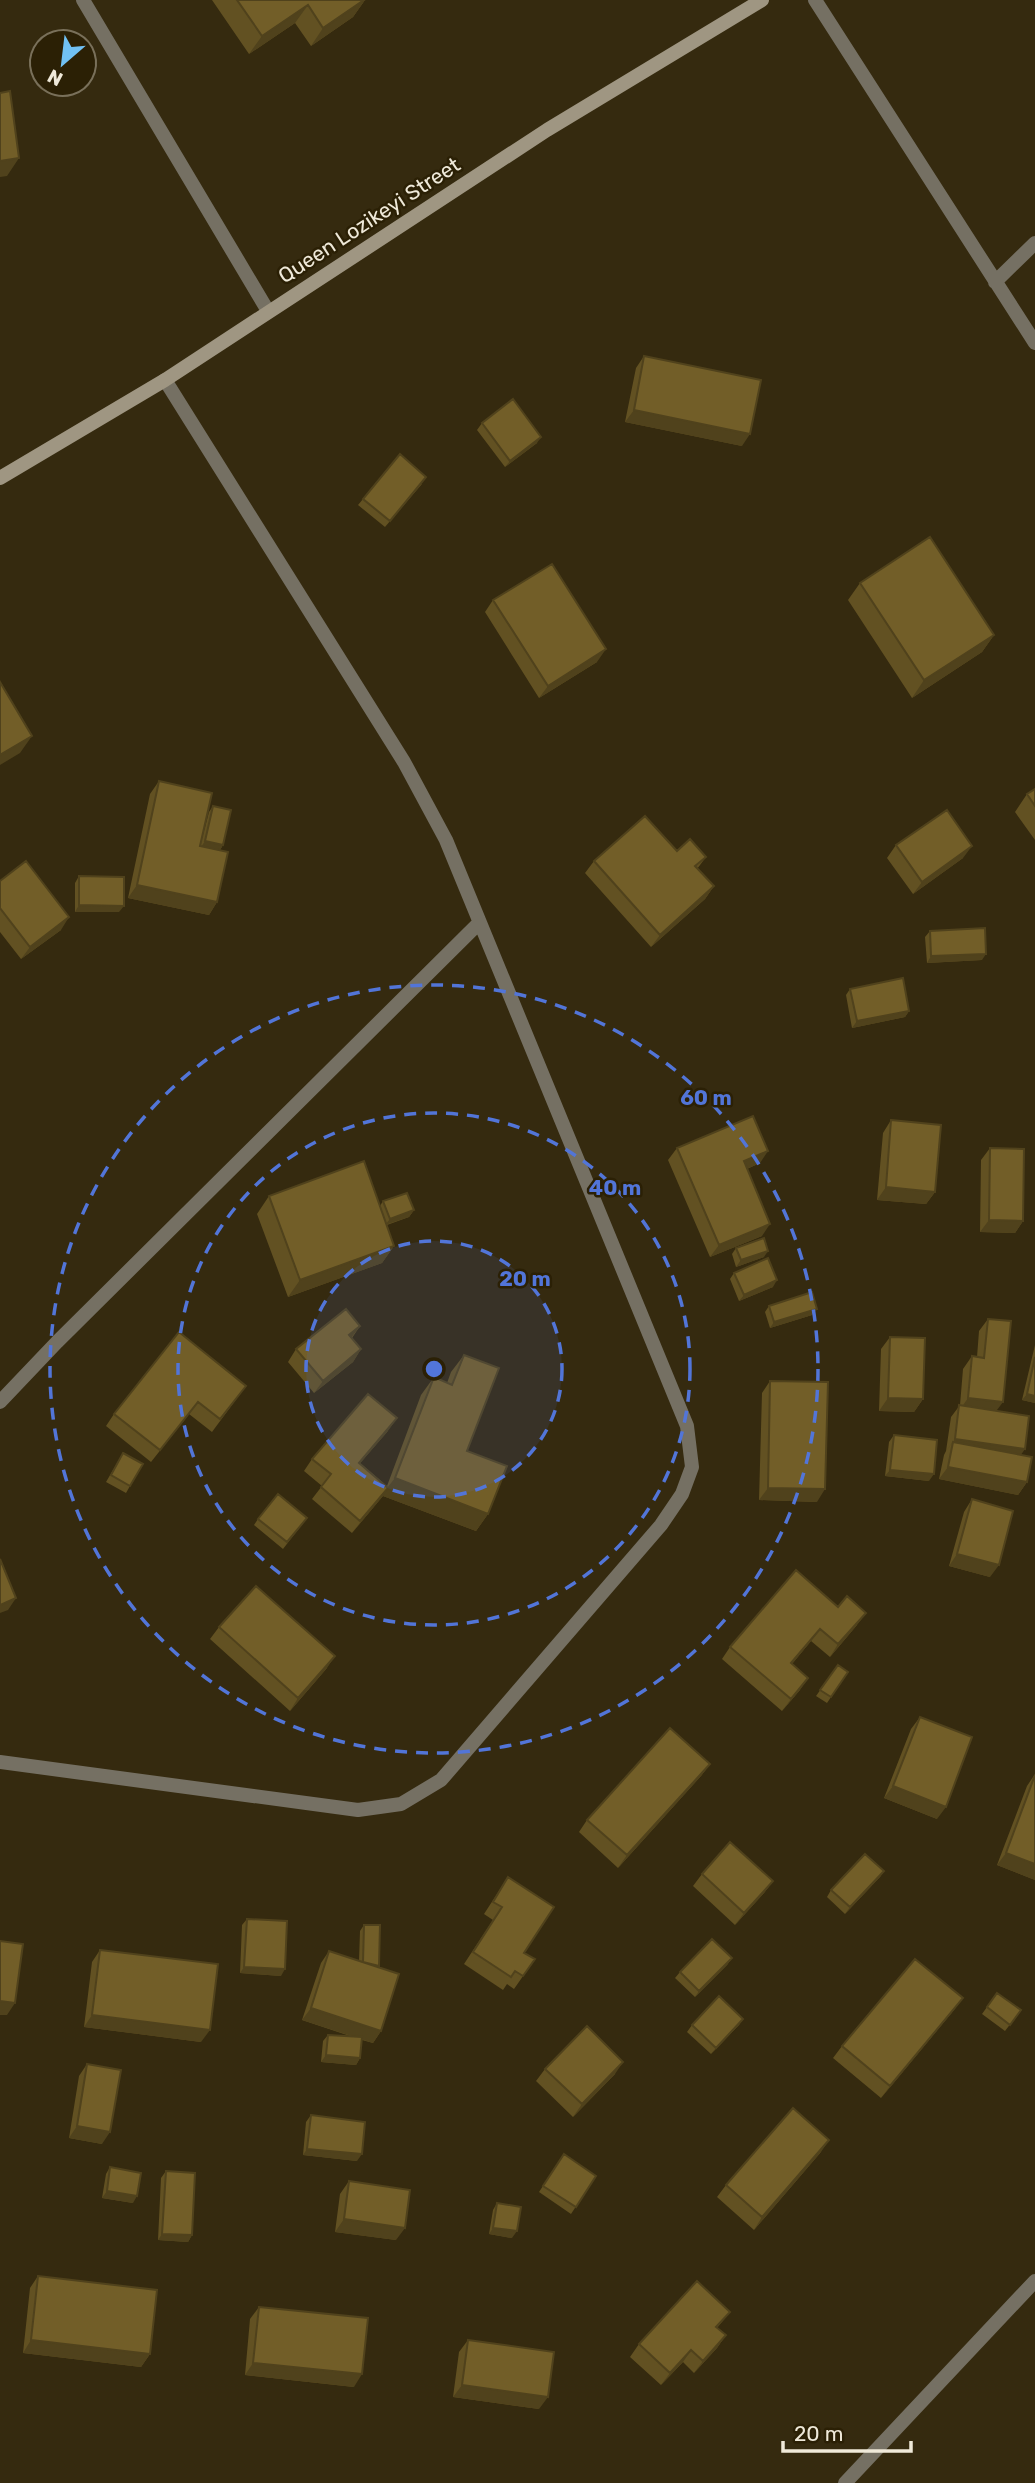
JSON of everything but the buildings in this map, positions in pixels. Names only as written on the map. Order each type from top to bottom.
[{"type":"main road","name":"Queen Lozikeyi Street","points":[[0,478],[164,380],[547,130],[762,0]]},
{"type":"street","points":[[83,0],[268,311]]},
{"type":"street","points":[[815,0],[1035,343]]},
{"type":"street","points":[[995,282],[1035,243]]},
{"type":"street","points":[[0,1762],[358,1810],[401,1804],[441,1780],[661,1525],[682,1494],[692,1467],[687,1426],[446,840],[404,762],[164,380]]},
{"type":"street","points":[[0,1402],[67,1332],[479,923]]},
{"type":"street","points":[[845,2483],[1035,2281]]}]
